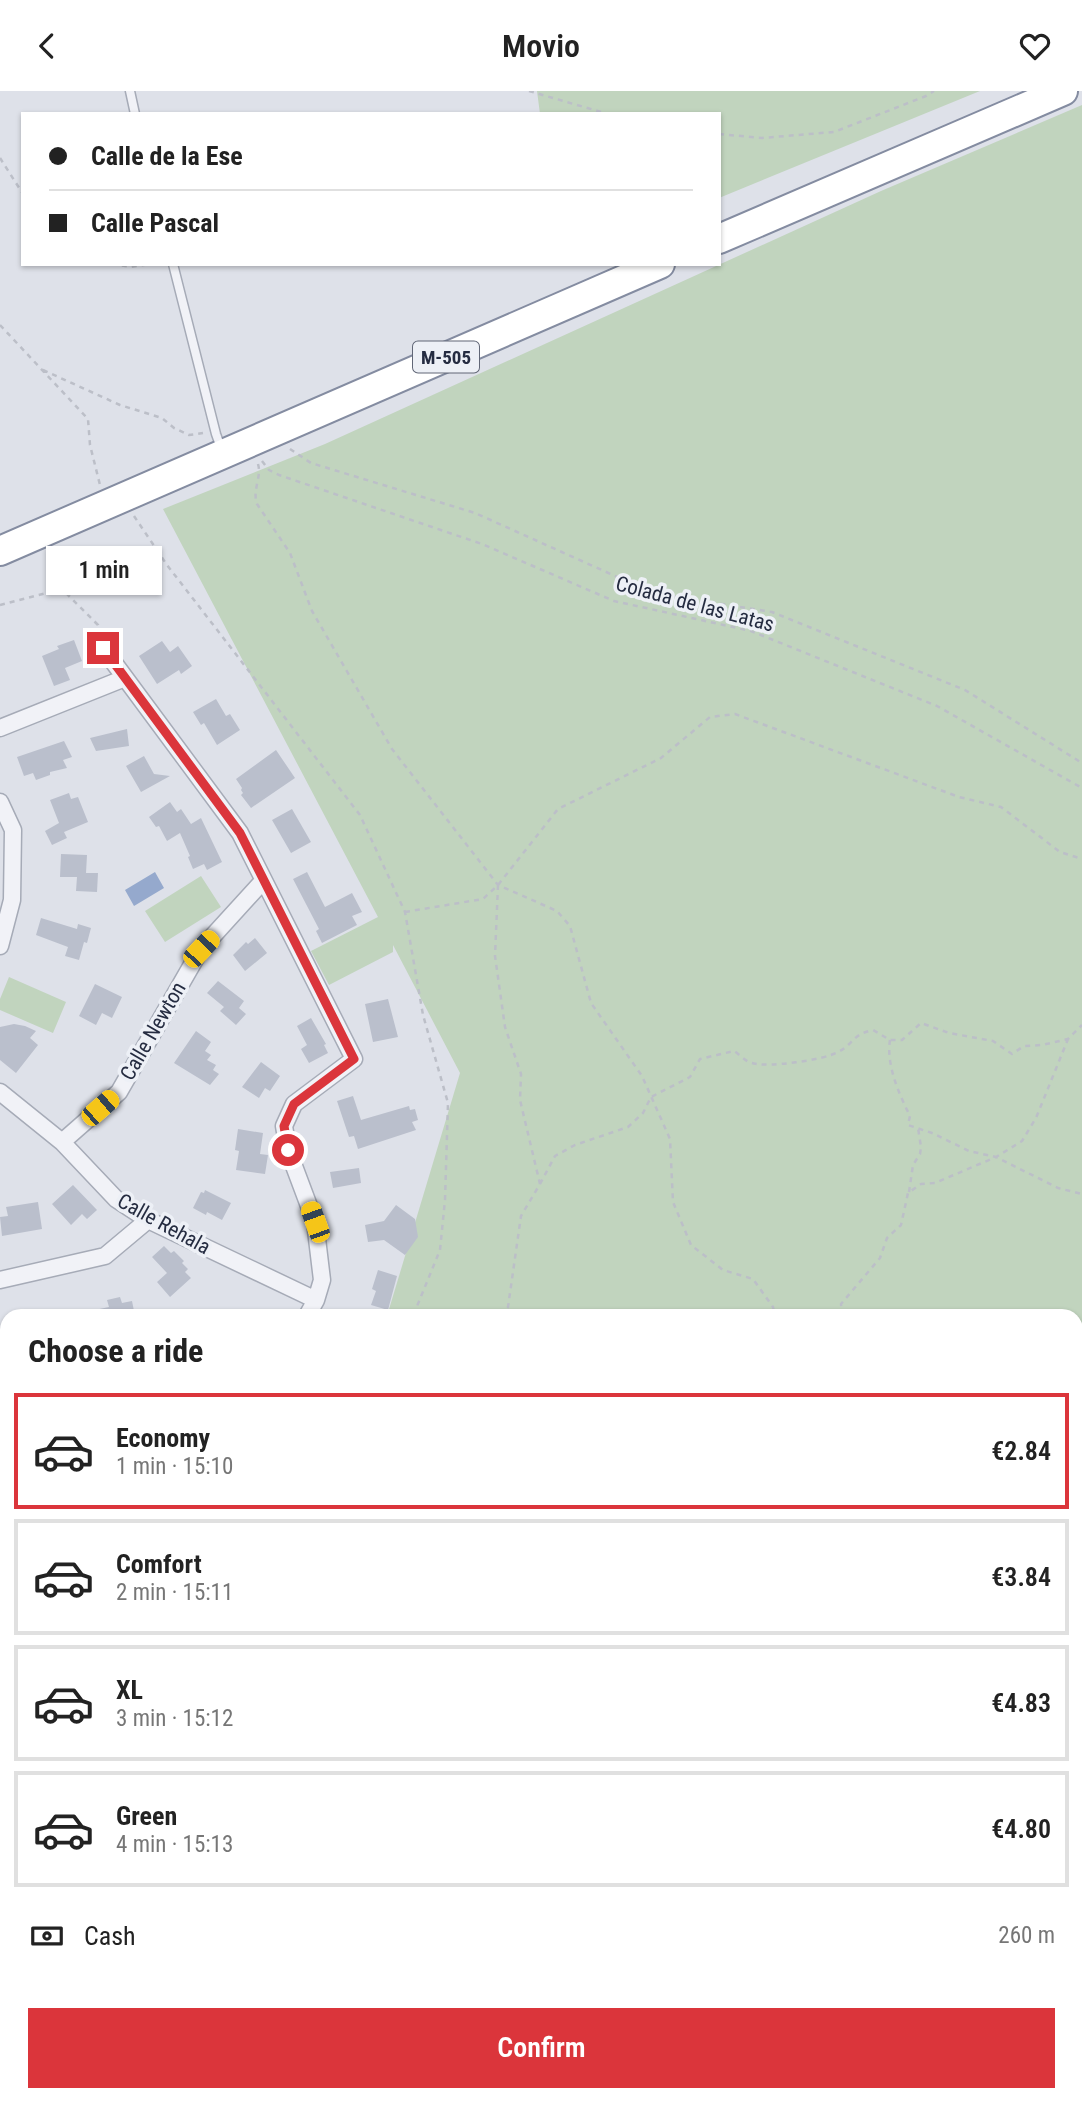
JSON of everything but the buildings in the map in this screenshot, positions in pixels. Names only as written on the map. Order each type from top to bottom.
[{"type":"highway","points":[[721,238],[1063,91]]},
{"type":"highway","name":"M-505","points":[[0,551],[114,503],[231,448],[655,266]]},
{"type":"street","points":[[103,648],[240,833],[354,1059],[294,1104],[284,1126],[288,1150],[315,1222],[322,1280],[311,1309]]},
{"type":"street","points":[[0,728],[125,678]]},
{"type":"street","points":[[0,802],[13,830],[12,900],[0,946]]},
{"type":"street","name":"Calle Newton","points":[[62,1142],[118,1092],[201,949],[263,881]]},
{"type":"street","name":"Calle Rehala","points":[[0,1092],[62,1142],[116,1199],[148,1220],[316,1300]]},
{"type":"street","points":[[0,1280],[105,1256],[148,1220]]},
{"type":"lane","points":[[130,91],[135,112]]},
{"type":"lane","points":[[174,266],[231,448]]},
{"type":"path","points":[[529,91],[601,112]]},
{"type":"path","points":[[721,134],[762,138],[834,132],[934,91]]},
{"type":"path","points":[[0,158],[21,191]]},
{"type":"path","points":[[0,325],[88,419],[96,475],[106,498],[131,512],[167,565],[360,815],[405,912],[423,1016],[447,1103],[440,1250],[416,1309]]},
{"type":"path","points":[[40,368],[120,405],[162,418],[189,435],[211,432],[259,469],[255,498],[290,553],[312,611],[392,749],[498,885],[556,911],[570,926],[591,1003],[642,1076],[670,1139],[673,1202],[691,1245],[723,1270],[753,1279],[773,1309]]},
{"type":"path","points":[[287,447],[311,463],[475,513],[653,593],[772,612],[785,617],[965,690],[1082,763]]},
{"type":"path","name":"Colada de las Latas","points":[[231,448],[279,475],[482,544],[614,601],[751,631],[937,706],[1082,788]]},
{"type":"path","points":[[0,605],[62,589],[97,625],[103,648]]},
{"type":"path","points":[[405,912],[483,899],[498,885],[558,809],[661,758],[710,717],[735,714],[959,797],[1001,807],[1060,852],[1082,859]]},
{"type":"path","points":[[498,885],[495,956],[505,1027],[521,1074],[520,1100],[540,1184]]},
{"type":"path","points":[[506,1309],[522,1216],[555,1156],[575,1145],[628,1127],[643,1113],[651,1097],[690,1077],[700,1059],[734,1051],[751,1063],[785,1063],[827,1057],[841,1051],[859,1033],[873,1030],[890,1040],[902,1040],[921,1023],[949,1033],[993,1041],[1012,1053],[1024,1046],[1068,1039]]},
{"type":"path","points":[[908,1193],[921,1184],[935,1183],[996,1157],[1022,1141],[1036,1118],[1068,1039],[1082,1025]]},
{"type":"path","points":[[890,1040],[888,1052],[910,1116],[908,1125],[969,1151],[996,1157],[1058,1188],[1082,1194]]},
{"type":"path","points":[[842,1309],[842,1304],[880,1258],[887,1238],[901,1225],[913,1164],[920,1154],[918,1128]]},
{"type":"green space","points":[[537,91],[980,91],[721,197],[721,112],[540,112]]},
{"type":"green space","points":[[1082,105],[1082,1309],[389,1309],[460,1073],[393,945],[393,952],[329,985],[311,951],[378,917],[163,509],[325,444],[881,191]]},
{"type":"green space","points":[[201,876],[221,907],[165,942],[145,911]]},
{"type":"green space","points":[[9,977],[66,1002],[53,1033],[0,1010],[0,999]]},
{"type":"water","points":[[155,872],[164,888],[134,906],[125,890]]},
{"type":"route","points":[[103,648],[240,833],[354,1059],[294,1104],[284,1126],[288,1150]]}]
